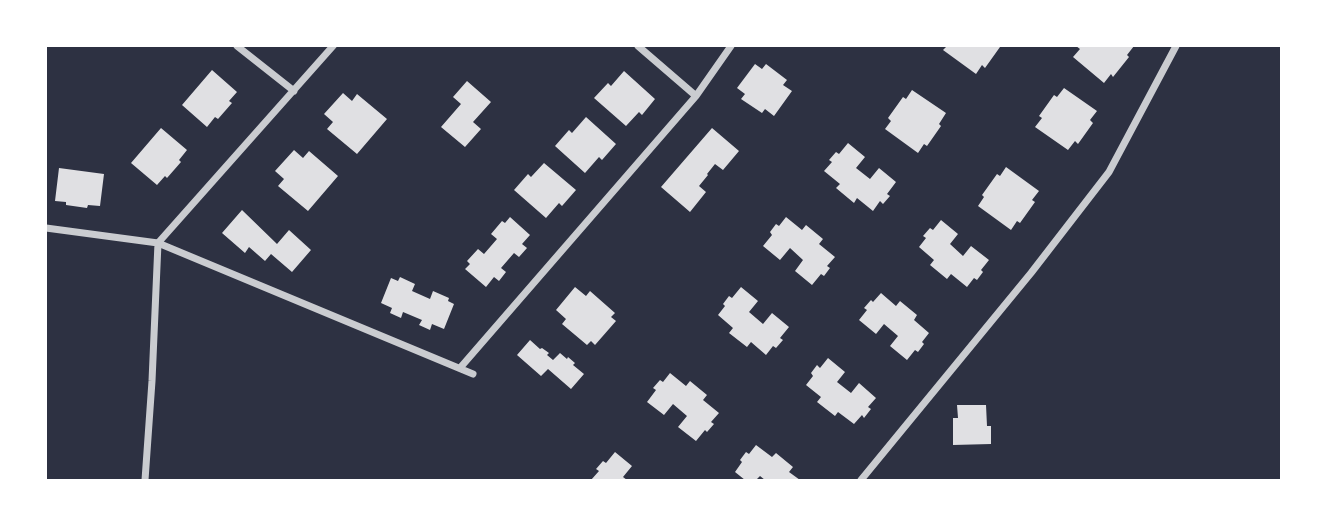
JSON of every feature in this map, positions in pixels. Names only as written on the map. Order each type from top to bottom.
[{"type":"street","points":[[237,46],[294,91]]},
{"type":"street","points":[[145,481],[158,243],[333,46]]},
{"type":"street","points":[[638,46],[696,96]]},
{"type":"street","points":[[460,368],[696,96],[732,46]]},
{"type":"street","points":[[861,481],[1031,273],[1109,172],[1176,46]]},
{"type":"street","points":[[46,228],[158,243],[473,374]]},
{"type":"building","points":[[947,46],[1000,47],[985,68],[982,65],[976,74],[943,50]]},
{"type":"building","points":[[1076,46],[1134,46],[1113,77],[1111,74],[1104,83],[1073,57],[1080,49]]},
{"type":"building","points":[[755,64],[762,69],[766,64],[787,80],[783,85],[792,91],[774,116],[765,109],[762,113],[741,99],[745,94],[737,88]]},
{"type":"building","points":[[212,70],[237,92],[229,101],[232,103],[207,127],[182,105]]},
{"type":"building","points":[[624,71],[655,99],[642,115],[639,112],[626,126],[594,98],[608,83],[611,86]]},
{"type":"building","points":[[467,81],[491,102],[473,122],[481,129],[465,147],[441,127],[461,104],[453,97]]},
{"type":"building","points":[[1064,88],[1097,111],[1090,120],[1093,123],[1078,144],[1075,141],[1068,150],[1035,127],[1042,118],[1039,116],[1054,95],[1057,97]]},
{"type":"building","points":[[912,90],[946,113],[939,124],[941,126],[927,146],[924,144],[918,153],[885,129],[891,121],[888,118],[903,97],[906,99]]},
{"type":"building","points":[[343,93],[352,101],[357,94],[387,119],[357,154],[327,129],[333,122],[324,114]]},
{"type":"building","points":[[586,117],[616,144],[602,160],[599,157],[585,173],[555,146],[569,130],[572,133]]},
{"type":"building","points":[[161,128],[187,150],[179,160],[181,162],[157,185],[131,163]]},
{"type":"building","points":[[712,128],[739,151],[723,170],[715,164],[699,186],[706,192],[690,212],[661,187]]},
{"type":"building","points":[[848,143],[865,157],[856,168],[870,179],[879,168],[896,182],[887,194],[890,196],[883,204],[880,201],[873,211],[857,198],[854,203],[836,188],[840,184],[824,171],[832,162],[829,160],[836,152],[839,154]]},
{"type":"building","points":[[294,150],[303,158],[309,151],[338,176],[308,211],[278,186],[284,179],[275,171]]},
{"type":"building","points":[[544,163],[576,190],[562,206],[559,203],[546,218],[514,190],[528,174],[531,177]]},
{"type":"building","points":[[1006,167],[1039,191],[1032,200],[1035,202],[1020,223],[1017,221],[1011,230],[978,206],[984,197],[982,195],[997,174],[1000,176]]},
{"type":"building","points":[[59,168],[104,174],[100,206],[88,205],[87,208],[55,201]]},
{"type":"building","points":[[242,210],[277,244],[289,230],[311,250],[292,272],[271,254],[265,261],[249,247],[245,253],[222,233]]},
{"type":"building","points":[[510,217],[530,235],[522,244],[527,248],[519,257],[514,253],[501,268],[506,272],[499,281],[494,277],[486,287],[465,269],[470,264],[467,261],[478,249],[484,254],[497,239],[491,234],[502,221],[505,223]]},
{"type":"building","points":[[786,217],[802,230],[806,225],[823,239],[819,244],[835,257],[827,266],[830,268],[824,276],[821,274],[812,285],[795,271],[803,260],[790,248],[780,260],[763,246],[772,235],[770,232],[776,224],[779,226]]},
{"type":"building","points":[[941,220],[958,234],[950,244],[963,256],[971,246],[989,260],[977,280],[974,278],[967,287],[951,274],[947,279],[930,265],[934,260],[919,247],[926,238],[923,236],[930,228],[933,230]]},
{"type":"building","points":[[400,277],[415,284],[412,291],[430,299],[433,291],[449,298],[448,301],[454,304],[444,329],[432,324],[430,330],[419,325],[422,320],[403,312],[401,318],[390,313],[392,308],[381,303],[391,278],[398,281]]},
{"type":"building","points":[[575,287],[586,296],[590,291],[615,313],[611,317],[616,321],[595,345],[591,341],[587,345],[562,324],[566,319],[556,310]]},
{"type":"building","points":[[741,287],[758,301],[749,312],[763,324],[772,313],[789,327],[780,338],[783,340],[776,348],[773,346],[766,355],[751,342],[747,347],[729,333],[733,328],[718,315],[729,296],[732,298]]},
{"type":"building","points":[[881,293],[896,306],[900,301],[917,315],[914,320],[929,333],[918,352],[915,350],[907,360],[890,346],[898,336],[884,324],[876,334],[859,320],[867,310],[864,308]]},
{"type":"building","points":[[530,340],[549,353],[547,355],[553,360],[560,353],[575,363],[573,365],[584,374],[571,389],[548,369],[541,376],[517,355]]},
{"type":"building","points":[[828,358],[845,372],[837,382],[851,393],[859,383],[876,398],[868,407],[871,409],[864,418],[862,415],[854,424],[838,412],[835,416],[817,402],[821,397],[806,385],[817,365],[820,368]]},
{"type":"building","points":[[670,373],[686,386],[690,381],[707,395],[703,400],[719,413],[711,422],[714,424],[696,441],[678,427],[687,416],[673,404],[664,415],[647,402],[656,390],[653,388],[660,380],[663,382]]},
{"type":"building","points":[[957,405],[986,405],[987,426],[991,426],[991,444],[953,445],[953,418],[958,418]]},
{"type":"building","points":[[756,445],[772,457],[776,453],[793,467],[789,472],[800,480],[765,480],[760,476],[756,480],[745,480],[735,472],[746,452],[749,454]]},
{"type":"building","points":[[615,452],[632,466],[623,477],[627,480],[591,480],[599,471],[596,469],[603,461],[606,463]]}]
